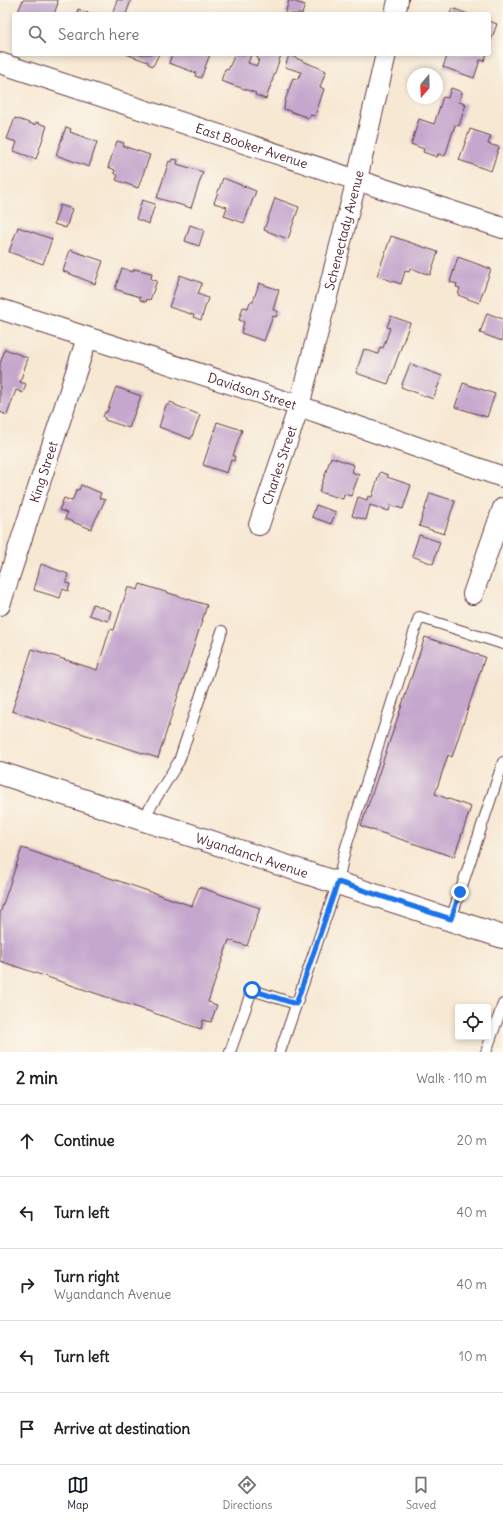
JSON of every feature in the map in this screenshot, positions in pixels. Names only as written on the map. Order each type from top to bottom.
[{"type":"street","points":[[395,12],[398,0]]},
{"type":"street","name":"Schenectady Avenue","points":[[299,406],[357,179],[386,56]]},
{"type":"street","name":"East Booker Avenue","points":[[0,63],[503,228]]},
{"type":"street","name":"Davidson Street","points":[[0,309],[299,406],[503,476]]},
{"type":"street","name":"King Street","points":[[0,605],[87,338]]},
{"type":"street","name":"Charles Street","points":[[259,524],[299,406]]},
{"type":"street","points":[[474,594],[503,508]]},
{"type":"street","name":"Wyandanch Avenue","points":[[0,773],[503,937]]},
{"type":"lane","points":[[280,1052],[338,882],[345,850],[419,617],[503,644]]},
{"type":"lane","points":[[143,819],[179,762],[222,631]]},
{"type":"lane","points":[[451,919],[503,762]]},
{"type":"lane","points":[[230,1052],[252,990],[296,1004]]},
{"type":"lane","points":[[486,1052],[503,1004]]},
{"type":"building","points":[[23,0],[57,0],[58,3],[55,12],[18,12]]},
{"type":"building","points":[[117,0],[131,0],[127,12],[113,12]]},
{"type":"building","points":[[289,0],[305,5],[303,12],[286,12]]},
{"type":"building","points":[[452,8],[463,12],[451,12]]},
{"type":"building","points":[[78,9],[86,12],[77,12]]},
{"type":"building","points":[[491,22],[497,24],[491,40]]},
{"type":"building","points":[[132,56],[158,56],[153,66],[148,64],[148,62]]},
{"type":"building","points":[[171,56],[209,56],[201,78],[195,76],[196,73],[169,63]]},
{"type":"building","points":[[234,56],[251,56],[248,63],[257,66],[259,59],[257,58],[258,56],[281,56],[266,99],[255,95],[256,93],[221,81],[225,69],[228,70]]},
{"type":"building","points":[[289,56],[291,56],[326,71],[320,87],[324,89],[315,116],[310,115],[309,118],[284,109],[285,101],[293,78],[298,79],[301,72],[285,67]]},
{"type":"building","points":[[447,56],[486,56],[484,61],[480,60],[474,78],[443,67]]},
{"type":"building","points":[[451,88],[462,92],[459,102],[466,104],[459,126],[455,125],[445,156],[438,154],[437,157],[423,152],[424,149],[411,144],[419,119],[434,124],[441,104],[443,104],[443,97],[448,98]]},
{"type":"building","points":[[15,118],[35,125],[36,122],[47,126],[36,159],[14,151],[17,142],[7,139]]},
{"type":"building","points":[[66,127],[71,129],[70,132],[97,142],[89,167],[56,155]]},
{"type":"building","points":[[470,129],[491,136],[488,144],[499,147],[491,171],[459,160]]},
{"type":"building","points":[[117,141],[124,143],[123,146],[150,155],[138,188],[116,180],[118,175],[114,173],[115,170],[108,167]]},
{"type":"building","points":[[172,159],[178,160],[177,164],[203,172],[191,208],[157,198],[169,161],[171,162]]},
{"type":"building","points":[[223,178],[256,191],[244,223],[224,216],[227,207],[214,203]]},
{"type":"building","points":[[275,198],[299,207],[288,239],[264,230]]},
{"type":"building","points":[[142,200],[155,204],[149,224],[136,219]]},
{"type":"building","points":[[60,205],[72,209],[66,228],[54,224]]},
{"type":"building","points":[[190,225],[204,230],[199,246],[185,241]]},
{"type":"building","points":[[18,227],[52,239],[43,264],[9,252]]},
{"type":"building","points":[[391,236],[438,252],[430,275],[410,268],[409,272],[405,271],[401,284],[377,276]]},
{"type":"building","points":[[70,250],[103,261],[95,284],[63,271]]},
{"type":"building","points":[[458,257],[491,269],[479,303],[458,295],[460,288],[456,287],[457,284],[450,282]]},
{"type":"building","points":[[122,268],[133,272],[134,269],[152,273],[151,279],[157,281],[150,300],[147,299],[146,302],[140,300],[140,297],[115,289]]},
{"type":"building","points":[[180,275],[202,283],[198,294],[208,298],[201,320],[193,317],[194,315],[169,307]]},
{"type":"building","points":[[259,283],[279,290],[273,310],[278,311],[276,317],[273,316],[264,341],[241,333],[244,322],[239,320],[243,307],[248,308],[250,302],[253,302]]},
{"type":"building","points":[[487,313],[503,319],[502,341],[480,333]]},
{"type":"building","points":[[391,316],[410,323],[388,384],[356,373],[364,349],[378,354],[380,347],[383,348],[390,328],[387,327]]},
{"type":"building","points":[[5,349],[28,358],[20,382],[26,384],[23,393],[16,390],[7,415],[0,412],[0,364]]},
{"type":"building","points":[[410,364],[442,376],[433,399],[401,387]]},
{"type":"building","points":[[463,383],[495,394],[487,417],[455,407]]},
{"type":"building","points":[[116,387],[141,396],[129,428],[105,420],[103,417],[105,412],[107,412]]},
{"type":"building","points":[[170,402],[200,415],[191,439],[159,427],[166,405],[169,405]]},
{"type":"building","points":[[217,422],[242,430],[233,456],[235,456],[234,461],[231,460],[227,473],[203,465]]},
{"type":"building","points":[[331,457],[354,465],[352,472],[359,475],[351,496],[344,494],[343,499],[319,492]]},
{"type":"building","points":[[380,472],[388,475],[387,477],[411,485],[403,509],[391,505],[389,511],[370,505],[366,520],[352,516],[358,497],[367,500],[368,496],[372,497]]},
{"type":"building","points":[[81,485],[101,493],[99,498],[105,500],[91,529],[65,519],[67,513],[59,510],[64,498],[72,501],[77,489],[79,490]]},
{"type":"building","points":[[430,493],[455,501],[444,534],[419,526]]},
{"type":"building","points":[[316,505],[336,512],[331,524],[312,517]]},
{"type":"building","points":[[419,535],[440,542],[433,564],[412,556]]},
{"type":"building","points":[[41,564],[68,574],[66,583],[70,584],[68,591],[63,589],[60,598],[34,590]]},
{"type":"building","points":[[140,584],[207,605],[158,758],[12,711],[32,649],[97,670],[110,629],[114,630],[128,587],[138,590]]},
{"type":"building","points":[[93,604],[111,611],[108,621],[89,615]]},
{"type":"building","points":[[425,637],[485,657],[452,757],[448,755],[435,794],[471,807],[454,857],[361,826]]},
{"type":"building","points":[[22,848],[192,906],[199,887],[260,908],[247,946],[229,940],[208,1002],[217,1005],[211,1022],[203,1020],[201,1029],[0,961],[0,913]]},
{"type":"route","points":[[252,990],[296,1004],[338,882],[451,919],[460,892]]}]
